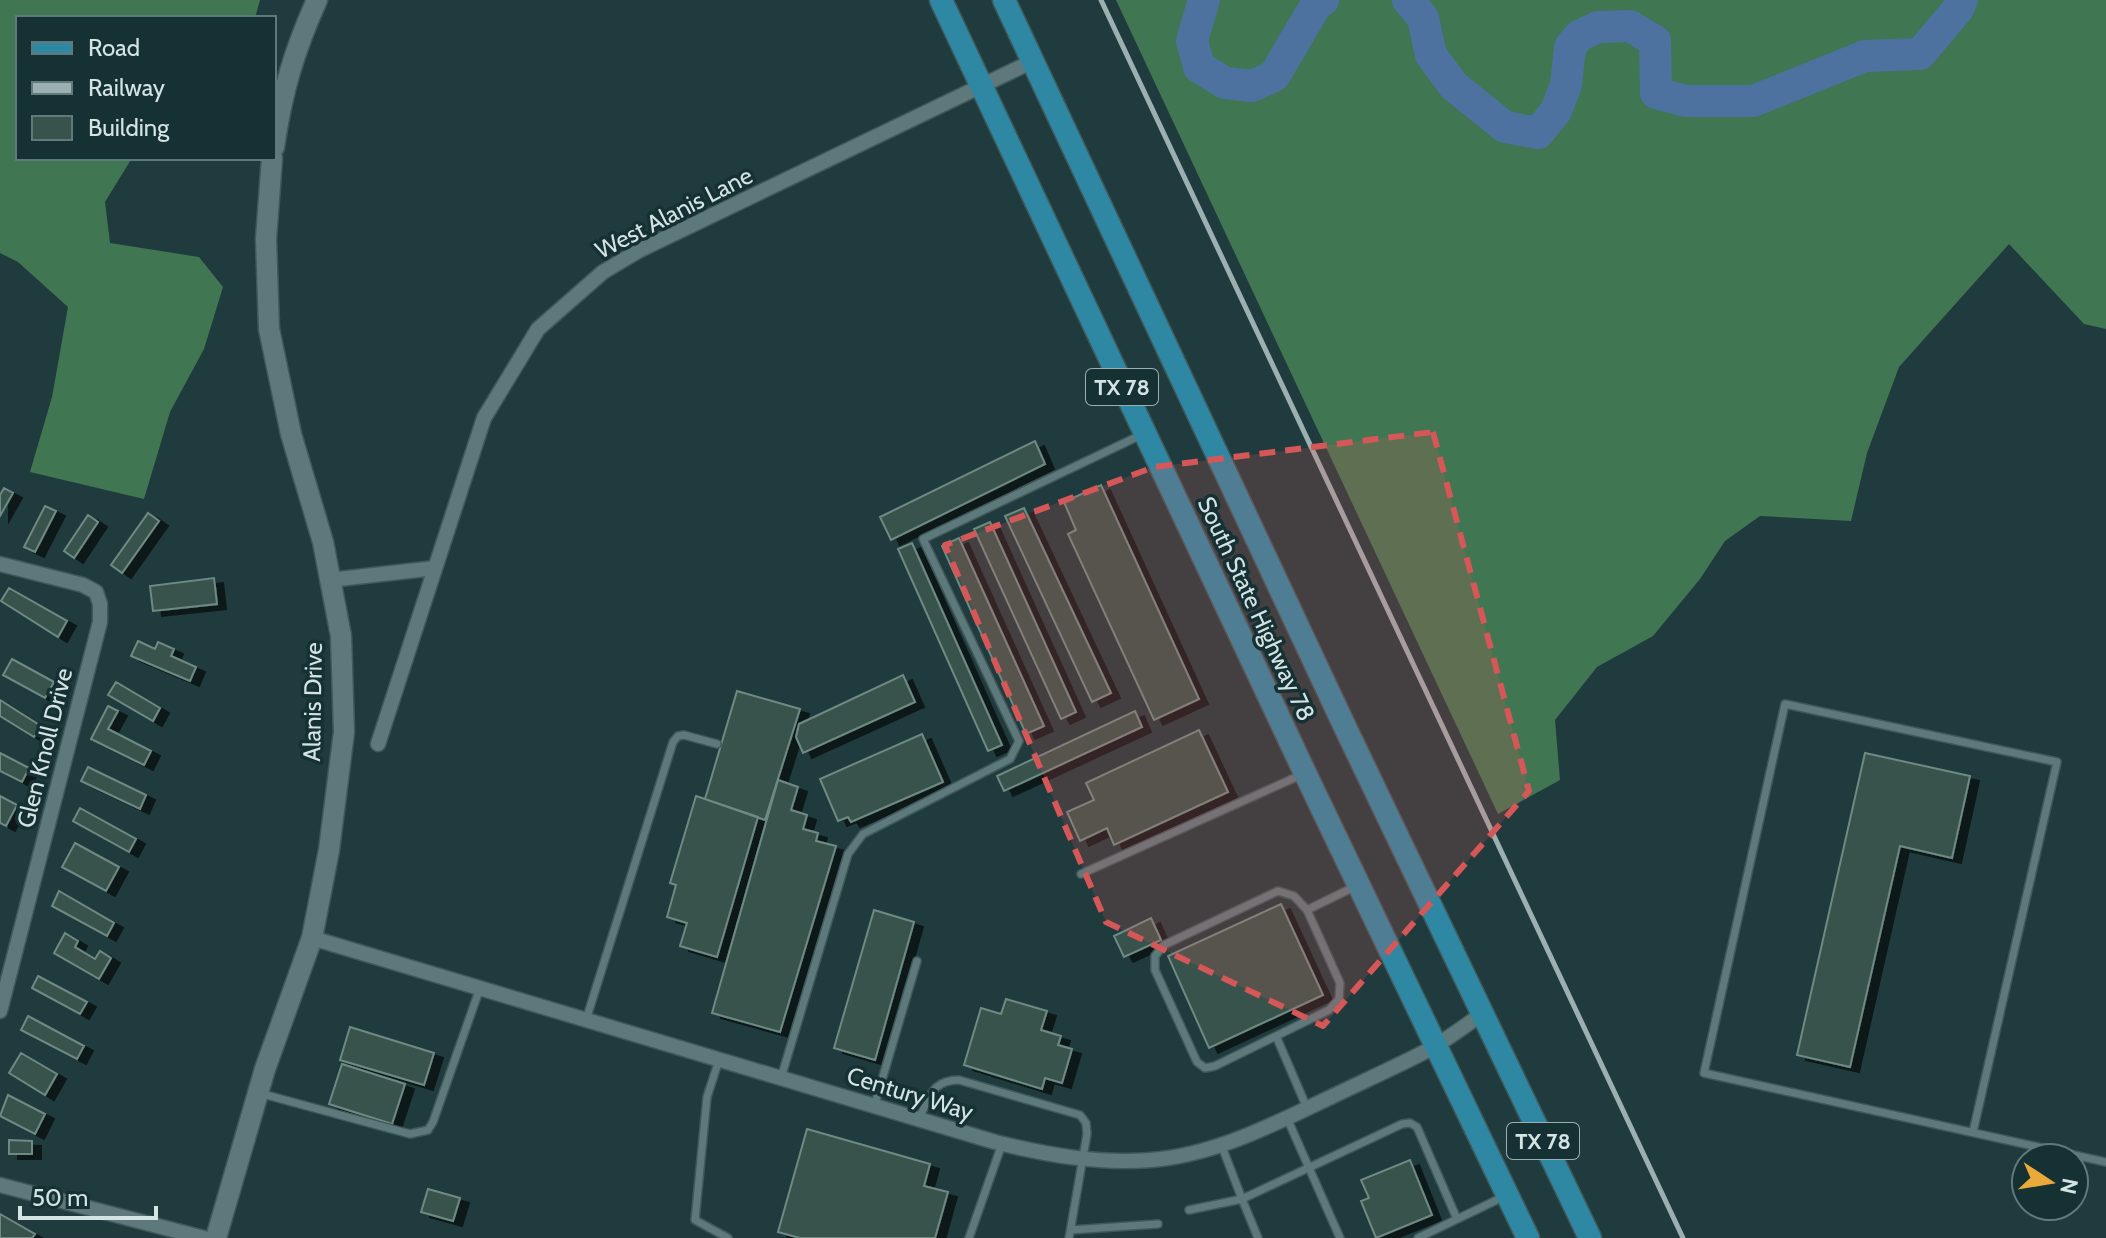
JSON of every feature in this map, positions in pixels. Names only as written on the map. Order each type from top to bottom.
[{"type":"main road","points":[[276,134],[282,96],[299,39],[317,0]]},
{"type":"main road","name":"South State Highway 78","points":[[941,0],[1358,886],[1528,1238]]},
{"type":"main road","name":"South State Highway 78","points":[[1004,0],[1338,713],[1590,1238]]},
{"type":"main road","name":"Alanis Drive","points":[[216,1238],[258,1092],[312,938],[329,850],[344,732],[341,636],[323,542],[291,434],[269,329],[266,239],[272,160]]},
{"type":"street","name":"West Alanis Lane","points":[[378,744],[484,418],[538,329],[603,272],[640,250],[1033,61]]},
{"type":"street","name":"Glen Knoll Drive","points":[[0,564],[83,585],[96,592],[100,622],[0,1011]]},
{"type":"street","points":[[330,580],[435,568]]},
{"type":"street","name":"Century Way","points":[[312,938],[874,1107],[1054,1157],[1154,1160],[1221,1144],[1287,1118],[1434,1046],[1482,1014]]},
{"type":"street","points":[[0,1185],[204,1238]]},
{"type":"lane","points":[[781,1078],[848,854],[863,834],[1010,759],[1019,741],[923,539],[1145,434]]},
{"type":"lane","points":[[1973,1132],[2057,762],[1785,704],[1704,1073],[2106,1162]]},
{"type":"lane","points":[[586,1020],[673,742],[684,735],[717,744]]},
{"type":"lane","points":[[1081,874],[1305,773]]},
{"type":"lane","points":[[1307,910],[1358,886]]},
{"type":"lane","points":[[1278,891],[1294,896],[1307,910],[1340,983],[1339,999],[1329,1010],[1215,1066],[1205,1068],[1197,1062],[1155,970],[1155,956],[1164,945],[1278,891]]},
{"type":"lane","points":[[874,1107],[917,961]]},
{"type":"lane","points":[[258,1092],[410,1134],[428,1130],[480,988]]},
{"type":"lane","points":[[1276,1036],[1308,1108]]},
{"type":"lane","points":[[719,1060],[707,1097],[695,1220],[728,1238]]},
{"type":"lane","points":[[918,1119],[936,1086],[946,1080],[959,1080],[1080,1115],[1086,1123],[1085,1159],[1070,1234],[1158,1224]]},
{"type":"lane","points":[[1287,1118],[1340,1238]]},
{"type":"lane","points":[[1189,1210],[1242,1199],[1410,1123],[1417,1127],[1457,1219]]},
{"type":"lane","points":[[969,1238],[1002,1144]]},
{"type":"lane","points":[[1221,1144],[1258,1238]]},
{"type":"lane","points":[[1418,1238],[1507,1195]]},
{"type":"highlighted area","points":[[1433,432],[1529,791],[1323,1026],[1106,922],[945,545],[1154,467]]},
{"type":"green space","points":[[0,0],[260,0],[256,16],[16,16],[16,160],[131,160],[105,202],[110,243],[199,257],[223,287],[204,349],[170,412],[144,499],[30,472],[52,397],[68,307],[18,262],[0,253]]},
{"type":"green space","points":[[1116,0],[2106,0],[2106,329],[2084,324],[2009,244],[1899,367],[1867,453],[1851,521],[1760,516],[1725,541],[1700,579],[1653,636],[1597,667],[1555,720],[1560,780],[1498,814]]},
{"type":"building","points":[[1035,441],[1045,464],[891,540],[880,517]]},
{"type":"building","points":[[1101,485],[1199,699],[1154,720],[1068,534],[1076,530],[1064,502]]},
{"type":"building","points":[[4,488],[13,493],[0,516],[0,495]]},
{"type":"building","points":[[45,506],[56,511],[35,552],[24,547]]},
{"type":"building","points":[[1024,508],[1111,693],[1092,702],[1005,516]]},
{"type":"building","points":[[148,513],[159,521],[122,573],[111,565]]},
{"type":"building","points":[[88,515],[98,522],[74,558],[64,551]]},
{"type":"building","points":[[990,522],[1076,712],[1061,719],[974,529]]},
{"type":"building","points":[[959,538],[1044,726],[1026,734],[942,546]]},
{"type":"building","points":[[912,543],[1002,745],[988,751],[898,549]]},
{"type":"building","points":[[214,578],[217,604],[153,611],[150,586]]},
{"type":"building","points":[[9,588],[67,621],[58,637],[1,601]]},
{"type":"building","points":[[138,641],[155,649],[158,642],[174,649],[171,656],[196,667],[190,681],[131,656]]},
{"type":"building","points":[[12,659],[54,682],[45,698],[3,675]]},
{"type":"building","points":[[903,675],[915,702],[803,753],[796,737],[799,724]]},
{"type":"building","points":[[116,682],[160,708],[153,721],[108,695]]},
{"type":"building","points":[[737,691],[800,709],[765,820],[705,799]]},
{"type":"building","points":[[0,700],[41,726],[34,737],[0,716]]},
{"type":"building","points":[[108,706],[118,711],[108,729],[151,751],[144,765],[91,739]]},
{"type":"building","points":[[1135,711],[1142,727],[1004,791],[997,776]]},
{"type":"building","points":[[1199,730],[1228,792],[1114,845],[1107,828],[1080,841],[1067,812],[1094,800],[1086,783]]},
{"type":"building","points":[[922,734],[943,782],[851,822],[848,817],[838,821],[820,779]]},
{"type":"building","points":[[0,753],[29,768],[22,782],[0,771]]},
{"type":"building","points":[[1865,753],[1970,776],[1952,858],[1900,846],[1850,1067],[1797,1055]]},
{"type":"building","points":[[88,767],[146,795],[140,809],[81,781]]},
{"type":"building","points":[[778,780],[798,787],[791,810],[807,815],[803,829],[818,833],[816,841],[836,846],[780,1032],[712,1013]]},
{"type":"building","points":[[0,796],[17,805],[6,826],[0,823]]},
{"type":"building","points":[[696,796],[758,817],[717,957],[680,946],[687,923],[667,917],[676,885],[670,883]]},
{"type":"building","points":[[80,808],[136,839],[129,852],[73,821]]},
{"type":"building","points":[[75,843],[119,867],[106,891],[62,867]]},
{"type":"building","points":[[59,891],[114,923],[107,936],[52,906]]},
{"type":"building","points":[[1281,904],[1323,995],[1209,1048],[1168,956]]},
{"type":"building","points":[[874,910],[914,922],[875,1060],[834,1048]]},
{"type":"building","points":[[1151,918],[1161,940],[1124,957],[1114,936]]},
{"type":"building","points":[[65,933],[78,941],[75,947],[95,959],[100,951],[111,958],[99,979],[54,953]]},
{"type":"building","points":[[38,976],[87,1002],[80,1014],[32,988]]},
{"type":"building","points":[[1006,999],[1047,1011],[1041,1030],[1061,1036],[1058,1045],[1072,1049],[1062,1083],[1045,1078],[1042,1089],[964,1065],[981,1008],[1001,1014]]},
{"type":"building","points":[[28,1016],[84,1046],[77,1059],[21,1030]]},
{"type":"building","points":[[350,1027],[434,1053],[424,1085],[340,1060]]},
{"type":"building","points":[[21,1053],[57,1074],[45,1095],[9,1073]]},
{"type":"building","points":[[342,1064],[405,1084],[392,1124],[329,1104]]},
{"type":"building","points":[[8,1095],[45,1114],[35,1134],[0,1116]]},
{"type":"building","points":[[807,1129],[930,1164],[924,1186],[948,1192],[935,1238],[800,1238],[778,1232]]},
{"type":"building","points":[[9,1140],[32,1141],[32,1154],[9,1154]]},
{"type":"building","points":[[1410,1160],[1432,1215],[1376,1238],[1361,1201],[1369,1198],[1361,1180]]},
{"type":"building","points":[[428,1189],[460,1198],[453,1221],[421,1212]]},
{"type":"building","points":[[0,1214],[35,1234],[32,1238],[0,1238]]},
{"type":"waterway","points":[[1204,0],[1192,41],[1199,67],[1225,83],[1252,86],[1274,76],[1316,5],[1323,0]]},
{"type":"waterway","points":[[1408,0],[1423,18],[1431,55],[1454,86],[1505,127],[1538,133],[1556,111],[1566,85],[1570,47],[1579,36],[1598,27],[1630,26],[1655,41],[1656,93],[1686,101],[1753,101],[1865,56],[1920,54],[1962,0]]},
{"type":"railway","points":[[1101,0],[1683,1238]]}]
